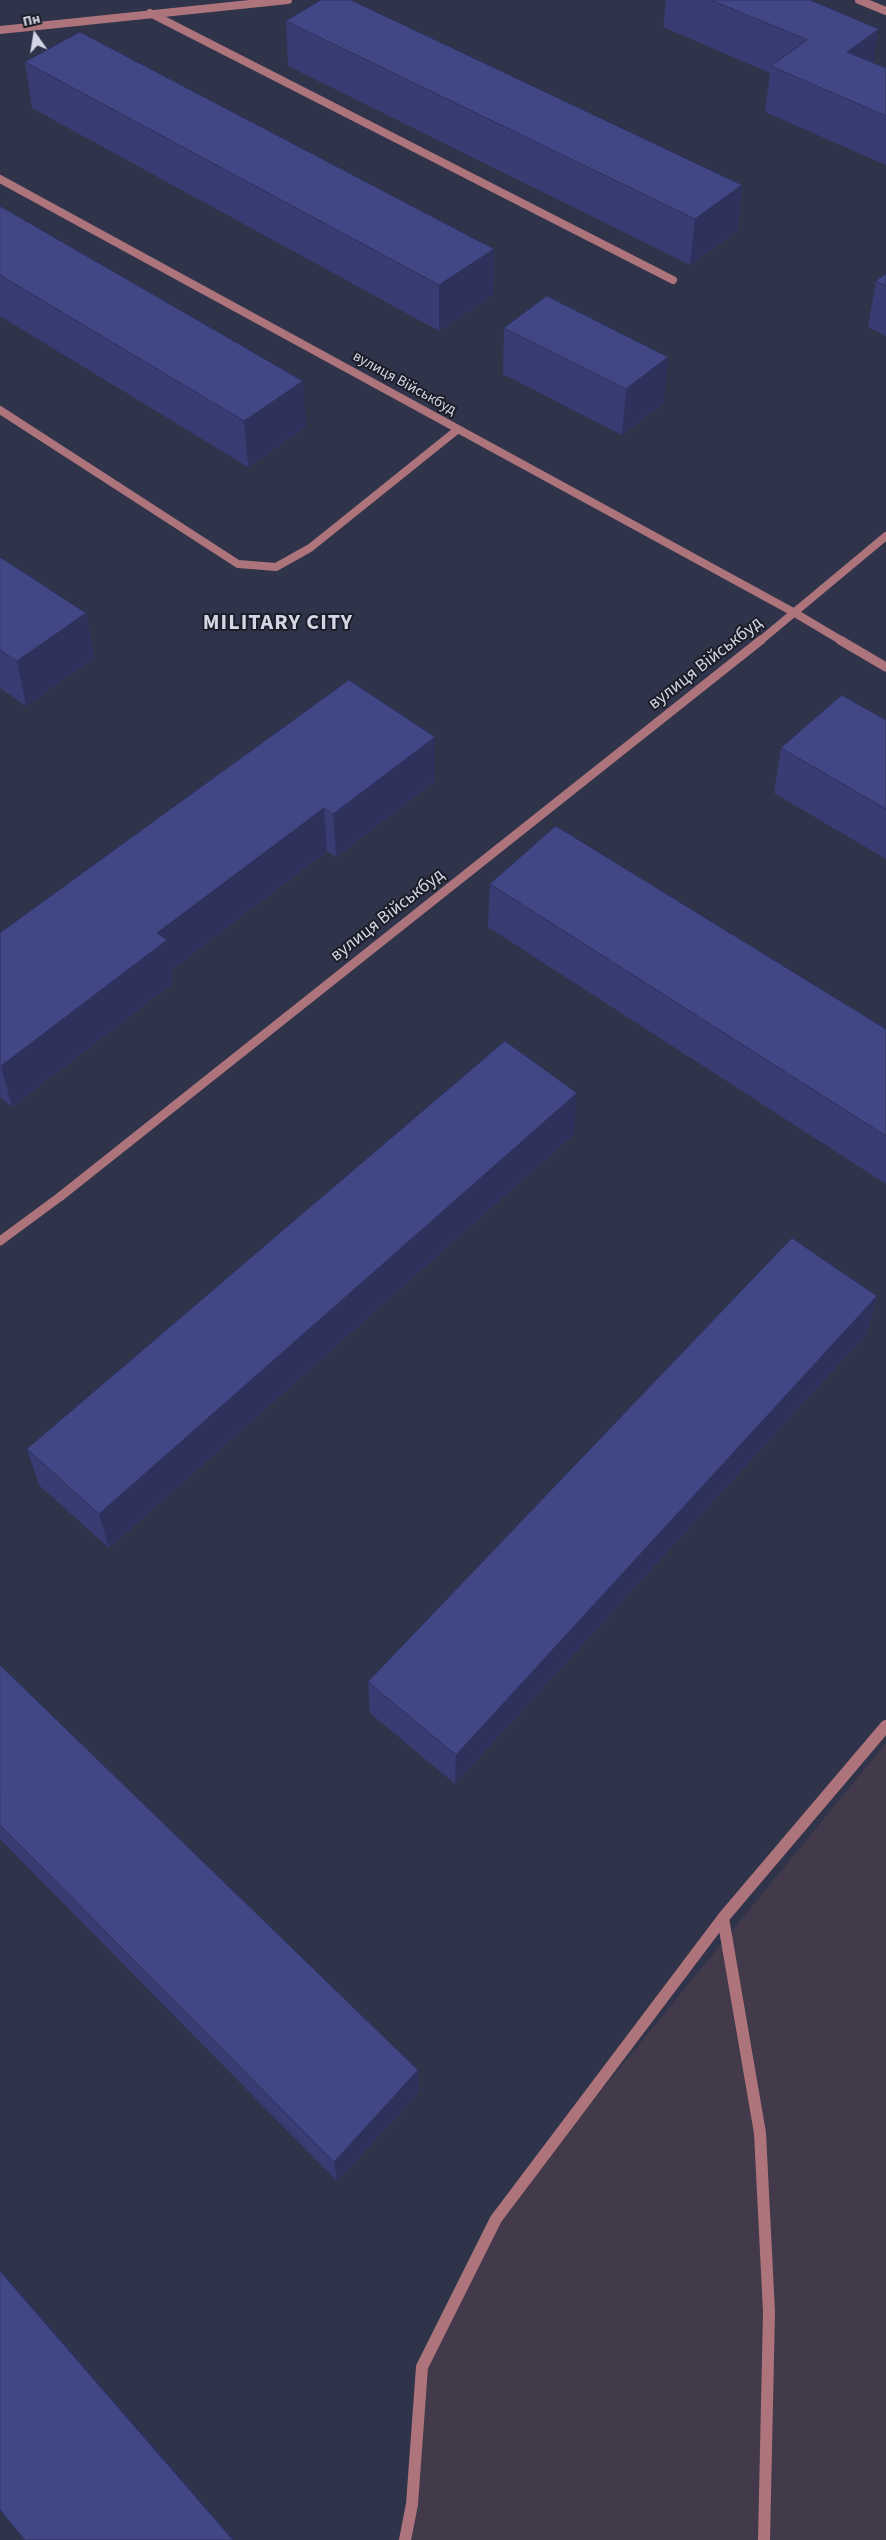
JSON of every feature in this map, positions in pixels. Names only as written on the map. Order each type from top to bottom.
[{"type":"street","points":[[0,30],[288,0]]},
{"type":"street","points":[[859,0],[886,11]]},
{"type":"street","points":[[150,13],[673,280]]},
{"type":"street","name":"вулиця Військбуд","points":[[0,179],[795,613],[886,667]]},
{"type":"street","points":[[0,410],[238,564],[276,567],[310,548],[457,430]]},
{"type":"street","name":"вулиця Військбуд","points":[[0,1241],[62,1196],[795,613],[886,536]]},
{"type":"street","points":[[405,2540],[412,2504],[422,2367],[496,2219],[723,1918],[886,1726]]},
{"type":"street","points":[[723,1918],[760,2133],[769,2312],[764,2540]]},
{"type":"shaded area","points":[[886,1743],[886,2540],[405,2540],[422,2367],[496,2219]]},
{"type":"building","points":[[321,0],[351,0],[742,185],[695,219],[286,21]]},
{"type":"building","points":[[711,0],[810,0],[879,29],[847,52],[886,68],[886,116],[771,66],[807,40]]},
{"type":"building","points":[[80,32],[494,249],[439,285],[25,62]]},
{"type":"building","points":[[0,206],[303,381],[244,421],[0,275]]},
{"type":"building","points":[[886,274],[886,286],[876,281]]},
{"type":"building","points":[[547,296],[668,357],[626,389],[504,328]]},
{"type":"building","points":[[0,557],[86,613],[17,661],[0,650]]},
{"type":"building","points":[[349,680],[435,737],[333,814],[324,808],[157,933],[167,940],[1,1066],[0,933]]},
{"type":"building","points":[[842,695],[886,720],[886,809],[781,748]]},
{"type":"building","points":[[556,826],[886,1029],[886,1136],[490,884]]},
{"type":"building","points":[[505,1041],[577,1093],[99,1514],[27,1449]]},
{"type":"building","points":[[792,1238],[877,1296],[456,1755],[368,1682]]},
{"type":"building","points":[[0,1665],[418,2070],[334,2162],[0,1825]]},
{"type":"building","points":[[0,2271],[233,2540],[25,2540],[0,2510]]},
{"type":"district","name":"MILITARY CITY","points":[[278,624]]}]
